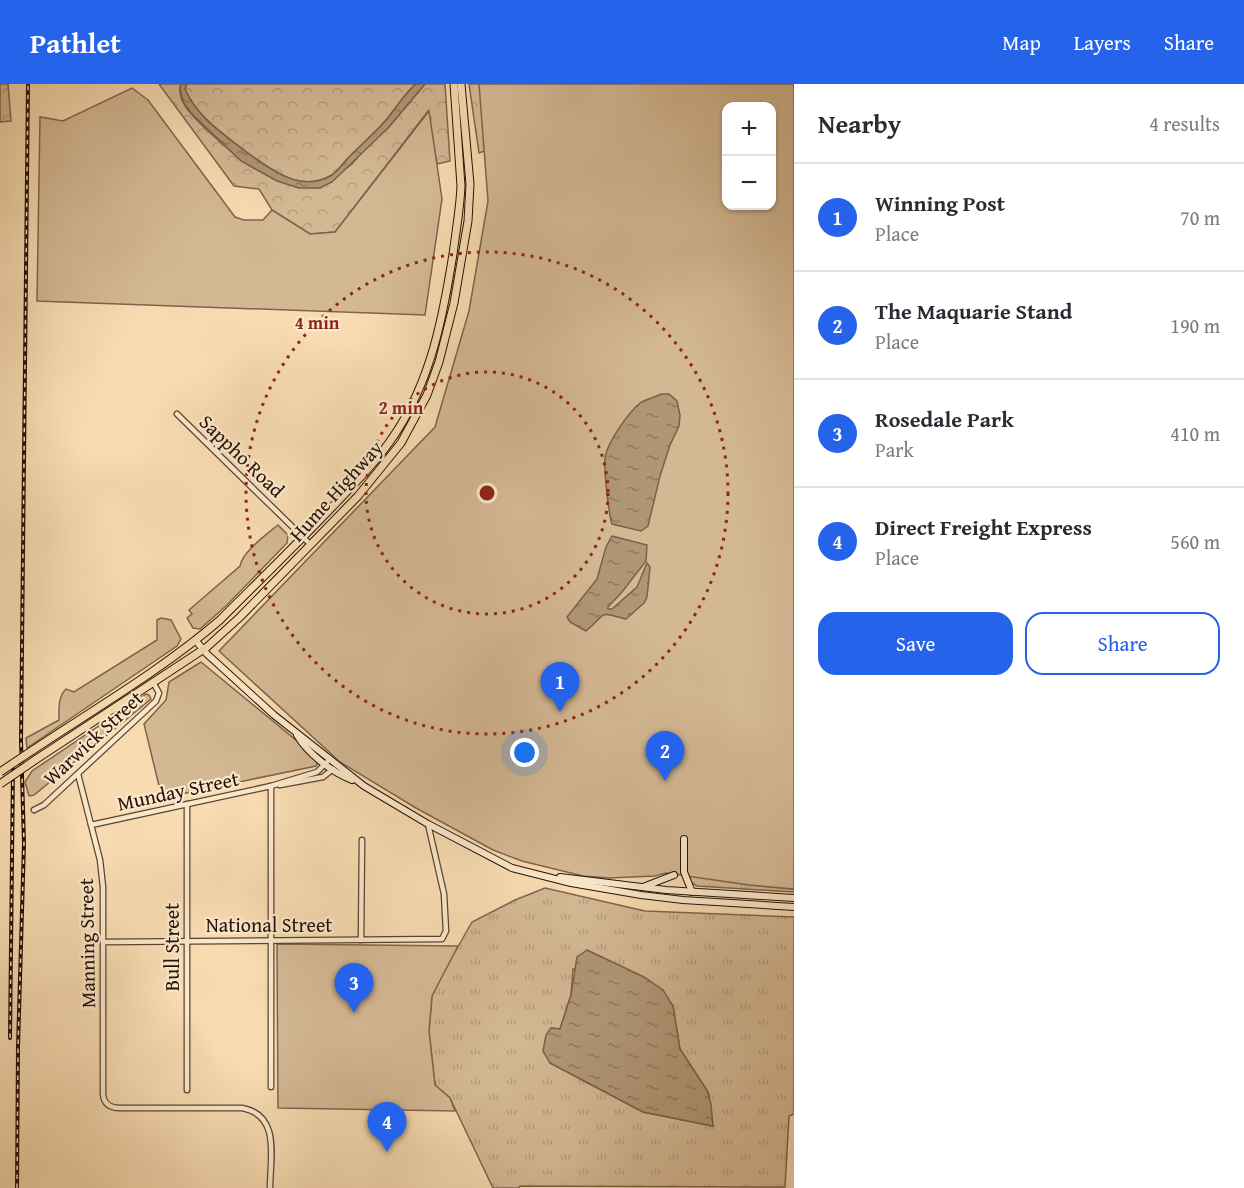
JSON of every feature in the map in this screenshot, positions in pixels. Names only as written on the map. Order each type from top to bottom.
[{"type":"highway","name":"Hume Highway","points":[[0,772],[196,641],[303,538],[372,465],[404,420],[428,368],[444,302],[460,202],[458,86]]},
{"type":"highway","name":"Hume Highway","points":[[0,784],[203,650],[240,617],[371,482],[401,443],[427,395],[435,373],[454,303],[468,222],[470,197],[458,86]]},
{"type":"highway","points":[[444,302],[454,303]]},
{"type":"main road","points":[[196,641],[203,650],[335,768],[428,824],[512,868],[608,890],[683,900],[794,907]]},
{"type":"main road","points":[[684,839],[684,872],[692,892]]},
{"type":"main road","points":[[507,864],[561,877],[643,888],[794,898]]},
{"type":"main road","points":[[643,888],[674,875]]},
{"type":"street","name":"Sappho Road","points":[[177,414],[310,544]]},
{"type":"street","name":"Warwick Street","points":[[34,810],[44,805],[156,701],[159,693],[153,682]]},
{"type":"street","name":"Munday Street","points":[[91,825],[271,786],[317,772],[328,762]]},
{"type":"street","name":"Munday Street","points":[[271,786],[323,777],[335,768]]},
{"type":"street","name":"Manning Street","points":[[78,774],[102,872],[103,1094],[107,1105],[115,1108],[242,1108],[256,1112],[262,1116],[269,1127],[270,1188]]},
{"type":"street","points":[[271,786],[271,1087]]},
{"type":"street","name":"Bull Street","points":[[187,804],[188,1090]]},
{"type":"street","name":"National Street","points":[[104,942],[442,939],[446,932],[443,881],[428,824]]},
{"type":"street","points":[[361,940],[362,840]]},
{"type":"green space","points":[[0,84],[8,84],[11,121],[0,122]]},
{"type":"green space","points":[[159,84],[181,84],[182,100],[187,109],[232,152],[254,168],[276,177],[320,188],[352,164],[367,146],[388,128],[425,84],[445,84],[450,161],[437,164],[428,111],[335,232],[310,234],[272,210],[259,189],[234,186]]},
{"type":"green space","points":[[187,84],[416,84],[383,124],[348,157],[335,173],[309,182],[297,181],[275,172],[219,131],[196,108],[185,89]]},
{"type":"green space","points":[[469,84],[490,84],[490,149],[479,153]]},
{"type":"green space","points":[[479,84],[794,84],[794,889],[666,873],[655,876],[609,878],[583,876],[522,861],[493,850],[416,808],[340,762],[219,651],[435,427],[469,311],[488,201]]},
{"type":"green space","points":[[132,88],[148,100],[235,217],[244,220],[263,220],[272,210],[310,234],[335,232],[429,111],[442,199],[425,315],[37,301],[40,117],[63,121]]},
{"type":"green space","points":[[278,525],[288,535],[287,543],[227,605],[200,629],[193,628],[187,618],[192,614],[189,610],[240,566],[250,549]]},
{"type":"green space","points":[[161,618],[171,620],[181,639],[177,646],[27,748],[26,738],[59,720],[60,699],[66,689],[74,692],[157,640],[157,620]]},
{"type":"green space","points":[[201,662],[319,759],[316,766],[162,798],[144,724],[166,700],[169,682]]},
{"type":"green space","points":[[146,694],[151,699],[34,795],[29,796],[25,782],[32,771]]},
{"type":"green space","points":[[686,862],[749,885],[794,889],[794,892],[697,886],[689,881]]},
{"type":"green space","points":[[545,888],[645,911],[794,917],[794,1114],[789,1116],[785,1187],[520,1186],[519,1188],[493,1188],[450,1098],[435,1085],[429,1031],[432,996],[472,922]],"holes":[[[573,969],[673,1006],[680,1049],[708,1092],[713,1126],[643,1112],[550,1063],[551,1028],[560,1029],[571,995]]]},
{"type":"green space","points":[[277,944],[458,946],[432,996],[429,1031],[435,1085],[450,1098],[455,1111],[278,1108]]},
{"type":"water","points":[[181,84],[187,84],[185,89],[190,99],[203,116],[245,151],[275,172],[297,181],[309,182],[335,173],[383,124],[416,84],[425,84],[388,128],[332,182],[320,188],[299,188],[277,181],[241,161],[191,113],[183,102]]},
{"type":"water","points":[[662,394],[669,394],[677,401],[680,415],[679,426],[660,476],[648,526],[641,531],[612,524],[605,458],[610,444],[635,408],[642,402]]},
{"type":"water","points":[[612,536],[647,545],[646,561],[608,609],[612,609],[637,587],[647,563],[650,567],[647,597],[644,603],[626,619],[603,615],[586,631],[570,622],[567,617],[597,579],[606,547]]},
{"type":"water","points":[[587,950],[644,977],[663,990],[673,1006],[680,1049],[708,1092],[713,1126],[643,1112],[550,1063],[543,1051],[546,1035],[551,1028],[560,1029],[571,995],[577,957]]},
{"type":"railway","points":[[17,1188],[18,1047],[24,843],[21,741],[28,84]]},
{"type":"railway","points":[[10,1038],[13,768]]},
{"type":"place","name":"Winning Post","points":[[560,712]]},
{"type":"place","name":"The Maquarie Stand","points":[[665,781]]},
{"type":"place","name":"Rosedale Park","points":[[354,1013]]},
{"type":"place","name":"Direct Freight Express","points":[[387,1152]]}]
